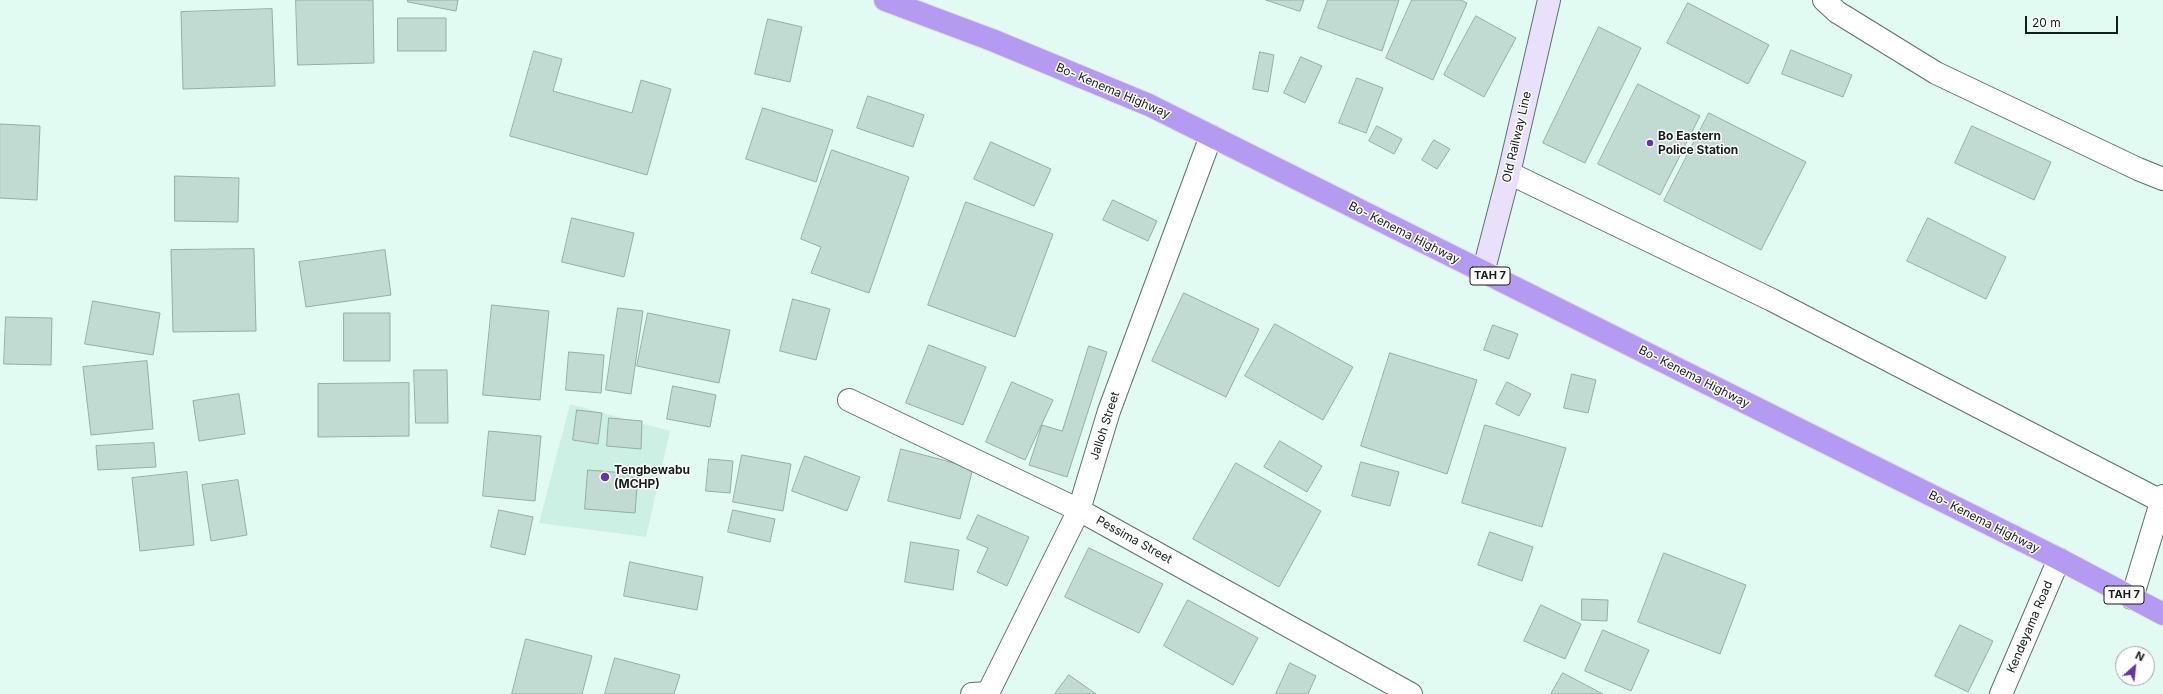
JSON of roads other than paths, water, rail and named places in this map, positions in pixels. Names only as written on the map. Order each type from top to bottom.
[{"type":"highway","name":"Bo- Kenema Highway","points":[[885,0],[992,40],[1135,100],[1211,136],[2132,598]]},
{"type":"highway","name":"TAH 7","points":[[2132,598],[2163,614]]},
{"type":"street","name":"Old Railway Line","points":[[1483,273],[1509,173],[1549,0]]},
{"type":"street","points":[[1824,0],[1837,12],[1936,73],[2138,170],[2163,179]]},
{"type":"street","name":"Jalloh Street","points":[[972,694],[988,693],[1079,510],[1109,411],[1211,136]]},
{"type":"street","points":[[1509,173],[1772,300],[2162,498],[2132,598]]},
{"type":"street","name":"Pessima Street","points":[[849,400],[1079,510],[1411,694]]},
{"type":"street","name":"Kendeyama Road","points":[[2001,694],[2058,560]]},
{"type":"place","name":"Bo Eastern Police Station","points":[[1650,143]]},
{"type":"place","name":"Tengbewabu (MCHP)","points":[[605,477]]}]
